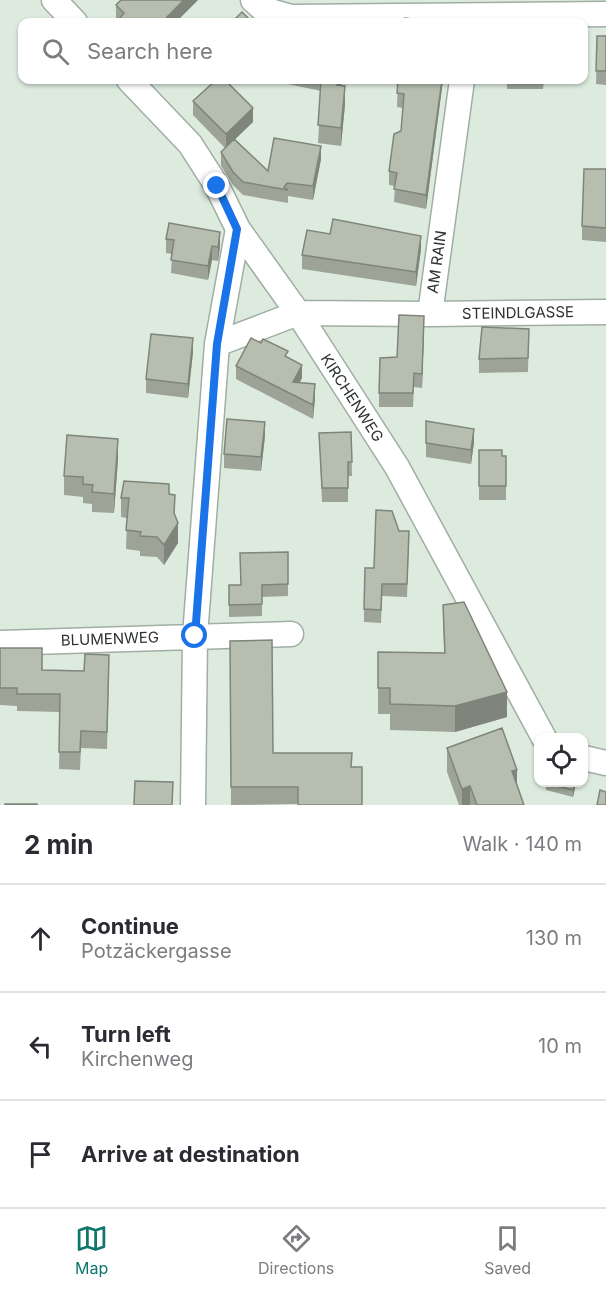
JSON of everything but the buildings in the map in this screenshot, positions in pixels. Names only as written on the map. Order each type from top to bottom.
[{"type":"street","points":[[54,0],[71,18]]},
{"type":"street","points":[[254,0],[263,9],[364,8],[471,13],[606,14]]},
{"type":"street","name":"KIRCHENWEG","points":[[133,84],[190,144],[217,186],[237,229],[297,313],[397,467],[541,733]]},
{"type":"street","name":"AM RAIN","points":[[297,313],[429,314],[461,84]]},
{"type":"street","points":[[194,805],[195,636],[217,344],[237,229]]},
{"type":"street","name":"STEINDLGASSE","points":[[429,314],[606,312]]},
{"type":"street","points":[[217,344],[297,313]]},
{"type":"street","name":"BLUMENWEG","points":[[1,643],[291,634]]},
{"type":"street","points":[[588,759],[606,763]]},
{"type":"route","points":[[195,636],[217,344],[237,229],[217,186]]}]
